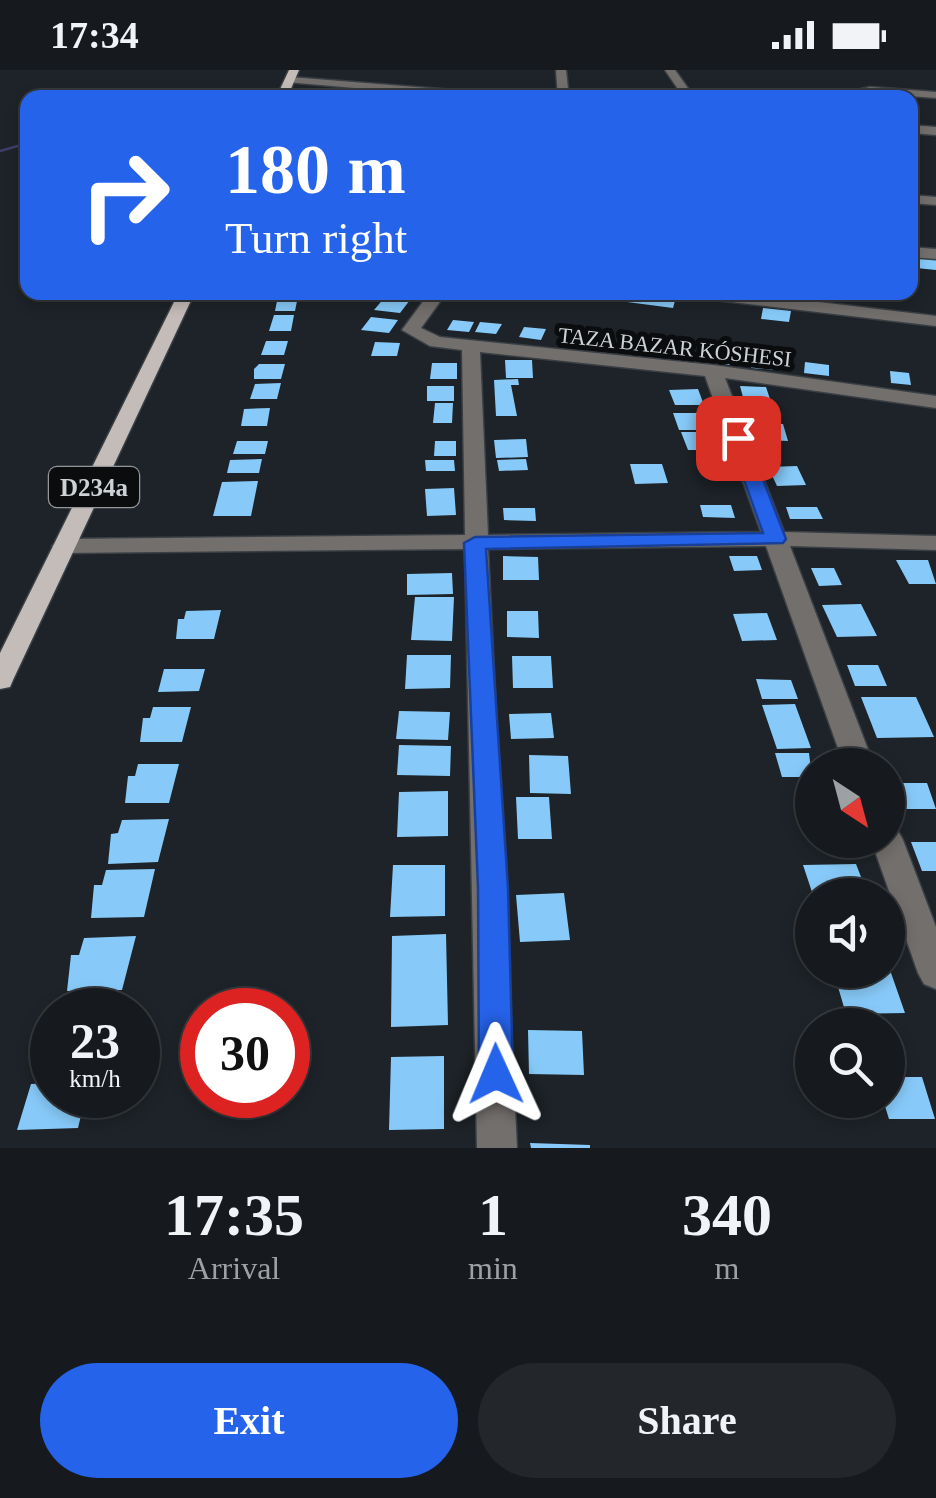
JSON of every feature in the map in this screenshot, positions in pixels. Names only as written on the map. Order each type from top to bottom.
[{"type":"main road","name":"D234a","points":[[0,680],[183,300]]},
{"type":"street","points":[[292,75],[431,90]]},
{"type":"street","points":[[696,90],[700,83]]},
{"type":"street","name":"TAZA BAZAR KÓSHESI","points":[[432,300],[411,330],[436,342],[713,372],[936,402]]},
{"type":"street","points":[[757,300],[936,321]]},
{"type":"street","points":[[472,347],[475,543],[493,888],[497,1148]]},
{"type":"street","points":[[713,372],[853,748]]},
{"type":"street","points":[[64,546],[776,539],[936,543]]},
{"type":"street","points":[[894,858],[936,973]]},
{"type":"building","points":[[918,257],[936,259],[936,270],[918,268]]},
{"type":"building","points":[[277,300],[297,300],[295,311],[275,311]]},
{"type":"building","points":[[382,300],[410,300],[400,313],[374,310]]},
{"type":"building","points":[[628,300],[675,300],[673,308]]},
{"type":"building","points":[[763,308],[791,311],[789,322],[761,319]]},
{"type":"building","points":[[274,315],[294,315],[291,331],[269,331]]},
{"type":"building","points":[[371,317],[398,320],[389,333],[361,330]]},
{"type":"building","points":[[453,320],[474,322],[469,332],[447,330]]},
{"type":"building","points":[[480,322],[502,324],[496,334],[475,332]]},
{"type":"building","points":[[524,327],[546,329],[541,340],[519,337]]},
{"type":"building","points":[[570,331],[591,333],[586,346],[565,344]]},
{"type":"building","points":[[266,341],[288,341],[284,355],[261,355]]},
{"type":"building","points":[[636,341],[658,344],[655,355],[632,352]]},
{"type":"building","points":[[375,342],[400,343],[397,356],[371,356]]},
{"type":"building","points":[[668,346],[691,349],[688,359],[665,357]]},
{"type":"building","points":[[710,351],[733,354],[731,365],[708,362]]},
{"type":"building","points":[[751,359],[777,362],[777,370],[751,368]]},
{"type":"building","points":[[505,360],[532,360],[533,378],[506,378]]},
{"type":"building","points":[[805,362],[829,365],[829,376],[804,373]]},
{"type":"building","points":[[432,363],[457,363],[457,379],[430,379]]},
{"type":"building","points":[[259,364],[285,364],[281,379],[254,379],[254,369]]},
{"type":"building","points":[[890,371],[909,373],[911,385],[891,383]]},
{"type":"building","points":[[518,379],[519,385],[511,385],[517,416],[496,416],[494,380]]},
{"type":"building","points":[[281,383],[277,399],[250,399],[255,384]]},
{"type":"building","points":[[427,386],[454,386],[454,401],[427,401]]},
{"type":"building","points":[[740,386],[766,387],[771,402],[744,401]]},
{"type":"building","points":[[698,389],[704,405],[675,405],[669,390]]},
{"type":"building","points":[[435,403],[453,403],[452,423],[433,423]]},
{"type":"building","points":[[270,408],[267,426],[241,426],[244,409]]},
{"type":"building","points":[[673,413],[703,413],[710,430],[679,430]]},
{"type":"building","points":[[755,424],[783,424],[788,441],[760,440]]},
{"type":"building","points":[[681,432],[713,432],[719,450],[688,450]]},
{"type":"building","points":[[526,439],[528,457],[496,458],[494,440]]},
{"type":"building","points":[[237,441],[268,441],[265,454],[233,454]]},
{"type":"building","points":[[435,441],[456,441],[456,456],[434,456]]},
{"type":"building","points":[[262,459],[259,473],[227,473],[230,460]]},
{"type":"building","points":[[526,459],[528,470],[499,471],[497,460]]},
{"type":"building","points":[[425,460],[454,460],[455,471],[426,471]]},
{"type":"building","points":[[630,464],[662,464],[668,483],[635,484]]},
{"type":"building","points":[[797,466],[806,485],[777,486],[768,467]]},
{"type":"building","points":[[258,481],[251,516],[213,516],[222,482]]},
{"type":"building","points":[[454,488],[456,515],[427,516],[425,489]]},
{"type":"building","points":[[700,505],[731,505],[735,518],[703,517]]},
{"type":"building","points":[[786,507],[817,507],[823,519],[790,519]]},
{"type":"building","points":[[503,508],[535,508],[536,521],[504,520]]},
{"type":"building","points":[[503,556],[538,557],[539,580],[503,580]]},
{"type":"building","points":[[729,556],[757,556],[762,570],[734,571]]},
{"type":"building","points":[[896,560],[928,560],[936,584],[909,584]]},
{"type":"building","points":[[811,568],[834,568],[842,585],[819,586]]},
{"type":"building","points":[[452,573],[453,594],[407,595],[407,574]]},
{"type":"building","points":[[415,597],[454,597],[452,641],[411,640]]},
{"type":"building","points":[[861,604],[877,636],[837,637],[822,605]]},
{"type":"building","points":[[221,610],[214,639],[176,639],[178,619],[184,619],[186,611]]},
{"type":"building","points":[[507,611],[538,611],[539,638],[507,637]]},
{"type":"building","points":[[767,613],[777,640],[742,641],[733,614]]},
{"type":"building","points":[[407,655],[451,655],[450,688],[405,689]]},
{"type":"building","points":[[512,656],[551,656],[553,688],[513,688]]},
{"type":"building","points":[[847,665],[878,665],[887,686],[855,686]]},
{"type":"building","points":[[164,669],[205,669],[199,691],[158,692]]},
{"type":"building","points":[[756,679],[791,680],[798,699],[762,699]]},
{"type":"building","points":[[861,697],[916,697],[934,737],[877,738]]},
{"type":"building","points":[[795,704],[811,748],[777,749],[762,705]]},
{"type":"building","points":[[153,707],[191,707],[182,742],[140,742],[143,718],[150,718]]},
{"type":"building","points":[[399,711],[450,712],[448,740],[396,739]]},
{"type":"building","points":[[551,713],[554,738],[511,739],[509,714]]},
{"type":"building","points":[[399,745],[451,746],[450,776],[397,775]]},
{"type":"building","points":[[775,753],[795,753],[795,777],[782,777]]},
{"type":"building","points":[[529,755],[568,756],[571,794],[530,793]]},
{"type":"building","points":[[138,764],[179,764],[169,803],[125,803],[128,776],[135,776]]},
{"type":"building","points":[[905,783],[927,783],[936,809],[905,809]]},
{"type":"building","points":[[448,791],[448,836],[397,837],[399,792]]},
{"type":"building","points":[[516,797],[549,797],[552,839],[518,839]]},
{"type":"building","points":[[169,819],[158,862],[108,864],[111,834],[118,833],[122,820]]},
{"type":"building","points":[[911,842],[936,842],[936,871],[922,871]]},
{"type":"building","points":[[856,864],[861,878],[807,878],[803,865]]},
{"type":"building","points":[[393,865],[445,865],[445,916],[390,917]]},
{"type":"building","points":[[155,869],[144,917],[91,918],[94,885],[102,885],[106,870]]},
{"type":"building","points":[[564,893],[570,940],[520,942],[516,895]]},
{"type":"building","points":[[446,934],[448,1025],[391,1027],[392,936]]},
{"type":"building","points":[[136,936],[123,988],[67,988],[71,955],[79,955],[84,938]]},
{"type":"building","points":[[838,988],[896,988],[903,1008],[844,1008]]},
{"type":"building","points":[[528,1030],[582,1031],[584,1075],[529,1074]]},
{"type":"building","points":[[444,1056],[444,1129],[389,1130],[391,1057]]},
{"type":"building","points":[[905,1077],[922,1077],[935,1119],[889,1119],[905,1118]]},
{"type":"building","points":[[30,1087],[30,1118],[80,1118],[78,1128],[17,1130]]},
{"type":"building","points":[[530,1143],[590,1145],[590,1148],[531,1148]]},
{"type":"waterway","points":[[0,151],[20,145]]},
{"type":"route","points":[[496,1074],[493,888],[475,543],[776,539],[738,438]]}]
